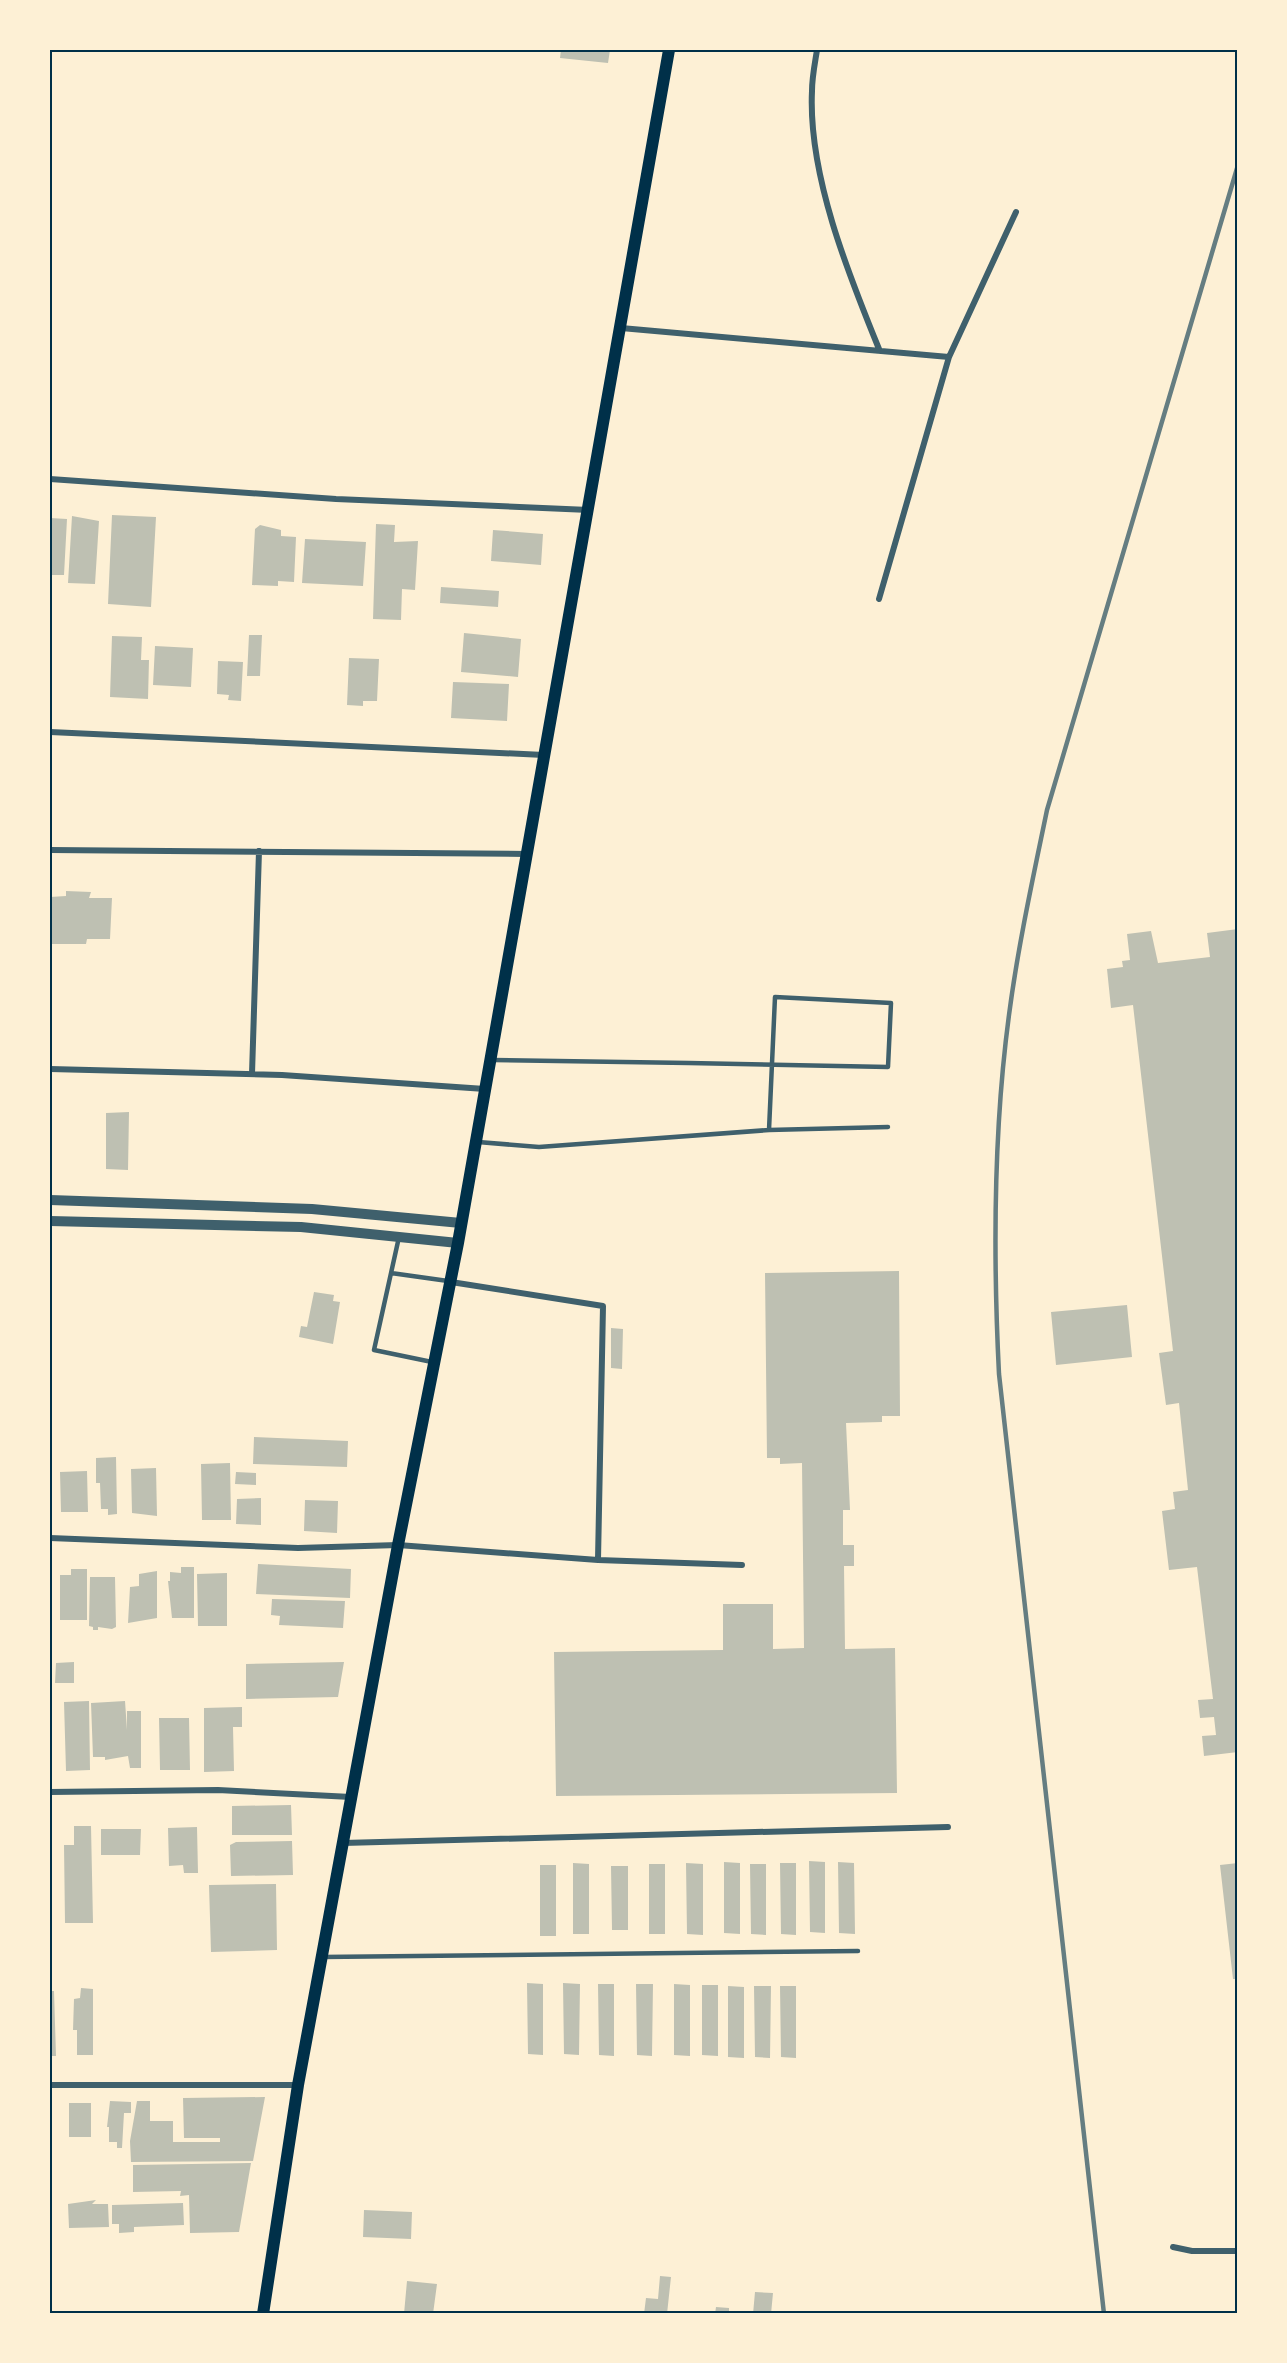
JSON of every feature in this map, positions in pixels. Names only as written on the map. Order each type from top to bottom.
[{"type":"main road","points":[[263,2313],[298,2085],[398,1545],[451,1282],[669,50]]},
{"type":"street","points":[[817,50],[812,92],[818,172],[850,280],[879,349]]},
{"type":"street","points":[[879,599],[949,357],[1016,212]]},
{"type":"street","points":[[621,328],[879,349],[949,357]]},
{"type":"street","points":[[50,479],[336,499],[589,510]]},
{"type":"street","points":[[50,732],[544,755]]},
{"type":"street","points":[[50,850],[527,854]]},
{"type":"street","points":[[252,1074],[259,851]]},
{"type":"street","points":[[50,1069],[252,1074],[485,1089]]},
{"type":"street","points":[[50,1200],[312,1209],[461,1223]]},
{"type":"street","points":[[50,1221],[301,1227],[458,1243]]},
{"type":"street","points":[[451,1282],[603,1306],[598,1560]]},
{"type":"street","points":[[50,1538],[298,1548],[398,1545],[598,1560],[742,1565]]},
{"type":"street","points":[[50,1792],[218,1790],[351,1797]]},
{"type":"street","points":[[343,1843],[948,1827]]},
{"type":"street","points":[[50,2085],[298,2085]]},
{"type":"street","points":[[1173,2247],[1192,2252],[1238,2251]]},
{"type":"lane","points":[[490,1060],[771,1065],[888,1067],[891,1003],[775,997],[771,1065],[768,1130]]},
{"type":"lane","points":[[476,1142],[539,1147],[768,1130],[888,1127]]},
{"type":"lane","points":[[399,1237],[374,1350],[435,1362]]},
{"type":"lane","points":[[392,1273],[451,1282]]},
{"type":"lane","points":[[322,1957],[858,1951]]},
{"type":"building","points":[[561,50],[610,50],[608,63],[560,58]]},
{"type":"building","points":[[112,515],[156,517],[151,607],[108,604]]},
{"type":"building","points":[[72,516],[99,521],[95,584],[68,583]]},
{"type":"building","points":[[50,518],[67,519],[64,575],[50,575]]},
{"type":"building","points":[[376,524],[395,525],[394,542],[418,541],[415,590],[402,589],[401,620],[373,619]]},
{"type":"building","points":[[260,525],[281,530],[281,536],[296,537],[294,582],[278,581],[278,586],[252,585],[255,529]]},
{"type":"building","points":[[493,530],[543,534],[541,565],[491,561]]},
{"type":"building","points":[[305,539],[366,542],[363,586],[302,583]]},
{"type":"building","points":[[441,587],[499,591],[498,607],[440,603]]},
{"type":"building","points":[[464,633],[521,639],[518,677],[461,672]]},
{"type":"building","points":[[249,635],[262,635],[260,676],[247,676]]},
{"type":"building","points":[[112,636],[142,637],[141,660],[149,660],[148,699],[110,697]]},
{"type":"building","points":[[155,646],[193,648],[191,687],[153,685]]},
{"type":"building","points":[[349,658],[379,659],[377,701],[363,701],[363,706],[347,705]]},
{"type":"building","points":[[218,661],[243,662],[241,701],[228,700],[229,695],[217,694]]},
{"type":"building","points":[[453,682],[509,684],[507,721],[451,718]]},
{"type":"building","points":[[66,891],[91,892],[89,898],[112,898],[110,939],[87,939],[86,944],[50,944],[50,897],[66,896]]},
{"type":"building","points":[[1238,929],[1238,1752],[1204,1756],[1202,1736],[1216,1735],[1214,1717],[1200,1718],[1198,1700],[1213,1699],[1197,1567],[1169,1570],[1162,1511],[1175,1509],[1173,1492],[1188,1490],[1179,1403],[1166,1405],[1159,1353],[1173,1351],[1133,1005],[1111,1008],[1107,969],[1123,967],[1122,961],[1130,960],[1127,934],[1151,931],[1158,963],[1210,957],[1207,933]]},
{"type":"building","points":[[129,1112],[128,1170],[106,1169],[106,1113]]},
{"type":"building","points":[[899,1271],[900,1416],[882,1416],[882,1422],[846,1423],[850,1510],[843,1510],[843,1545],[854,1545],[854,1566],[844,1566],[845,1649],[895,1648],[897,1793],[556,1796],[554,1652],[723,1650],[723,1604],[773,1604],[773,1649],[804,1648],[802,1463],[780,1464],[780,1458],[767,1458],[765,1273]]},
{"type":"building","points":[[314,1292],[334,1295],[333,1301],[340,1302],[333,1344],[299,1337],[301,1326],[307,1327]]},
{"type":"building","points":[[1127,1305],[1132,1357],[1056,1365],[1051,1312]]},
{"type":"building","points":[[611,1328],[623,1329],[622,1369],[611,1368]]},
{"type":"building","points":[[254,1437],[348,1441],[347,1467],[253,1464]]},
{"type":"building","points":[[116,1457],[117,1514],[108,1515],[108,1509],[101,1509],[100,1483],[96,1483],[96,1458]]},
{"type":"building","points":[[230,1463],[231,1520],[202,1520],[201,1464]]},
{"type":"building","points":[[156,1468],[157,1516],[132,1513],[131,1469]]},
{"type":"building","points":[[87,1471],[88,1512],[61,1512],[60,1472]]},
{"type":"building","points":[[236,1472],[256,1473],[256,1485],[235,1484]]},
{"type":"building","points":[[261,1498],[261,1525],[236,1524],[237,1499]]},
{"type":"building","points":[[305,1500],[338,1501],[337,1533],[304,1531]]},
{"type":"building","points":[[258,1564],[351,1569],[350,1598],[256,1594]]},
{"type":"building","points":[[181,1567],[194,1567],[194,1618],[172,1618],[168,1581],[170,1581],[170,1572],[181,1573]]},
{"type":"building","points":[[71,1569],[87,1569],[87,1620],[60,1620],[60,1575],[71,1575]]},
{"type":"building","points":[[157,1571],[157,1618],[128,1623],[130,1587],[139,1586],[139,1574]]},
{"type":"building","points":[[227,1573],[227,1626],[198,1626],[197,1574]]},
{"type":"building","points":[[90,1577],[115,1577],[116,1627],[112,1629],[98,1627],[98,1630],[93,1630],[93,1627],[89,1626]]},
{"type":"building","points":[[272,1599],[345,1601],[343,1628],[279,1625],[280,1616],[271,1615]]},
{"type":"building","points":[[74,1662],[74,1683],[55,1683],[56,1663]]},
{"type":"building","points":[[344,1662],[338,1697],[246,1699],[246,1664]]},
{"type":"building","points":[[89,1701],[90,1770],[66,1771],[64,1702]]},
{"type":"building","points":[[125,1701],[127,1730],[127,1711],[141,1711],[141,1768],[130,1768],[128,1756],[105,1760],[105,1757],[93,1757],[91,1703]]},
{"type":"building","points":[[242,1707],[242,1727],[233,1727],[234,1771],[204,1772],[204,1708]]},
{"type":"building","points":[[159,1718],[189,1718],[190,1770],[160,1770]]},
{"type":"building","points":[[291,1805],[292,1835],[232,1835],[232,1806]]},
{"type":"building","points":[[74,1826],[91,1826],[93,1923],[65,1923],[64,1845],[74,1845]]},
{"type":"building","points":[[197,1827],[198,1873],[184,1873],[183,1865],[169,1866],[168,1828]]},
{"type":"building","points":[[101,1829],[141,1829],[140,1855],[101,1855]]},
{"type":"building","points":[[292,1841],[293,1875],[231,1876],[230,1845],[236,1842]]},
{"type":"building","points":[[809,1861],[825,1862],[825,1933],[810,1932]]},
{"type":"building","points":[[724,1862],[740,1863],[740,1934],[724,1933]]},
{"type":"building","points":[[838,1862],[854,1863],[855,1934],[839,1933]]},
{"type":"building","points":[[573,1863],[589,1864],[589,1934],[573,1934]]},
{"type":"building","points":[[686,1863],[703,1864],[703,1935],[687,1934]]},
{"type":"building","points":[[780,1863],[796,1863],[796,1935],[781,1934]]},
{"type":"building","points":[[1238,1863],[1238,1979],[1233,1979],[1220,1865]]},
{"type":"building","points":[[649,1864],[665,1864],[665,1934],[649,1934]]},
{"type":"building","points":[[750,1864],[766,1864],[766,1935],[751,1934]]},
{"type":"building","points":[[540,1865],[556,1865],[556,1936],[540,1936]]},
{"type":"building","points":[[611,1866],[628,1866],[628,1930],[612,1930]]},
{"type":"building","points":[[276,1884],[277,1950],[211,1952],[209,1885]]},
{"type":"building","points":[[527,1983],[543,1984],[543,2055],[528,2054]]},
{"type":"building","points":[[563,1983],[580,1984],[579,2055],[564,2054]]},
{"type":"building","points":[[598,1984],[614,1984],[614,2056],[599,2055]]},
{"type":"building","points":[[636,1984],[653,1984],[652,2056],[637,2055]]},
{"type":"building","points":[[674,1984],[690,1985],[690,2056],[674,2055]]},
{"type":"building","points":[[702,1985],[718,1985],[718,2056],[702,2055]]},
{"type":"building","points":[[728,1986],[744,1987],[744,2058],[728,2057]]},
{"type":"building","points":[[754,1986],[771,1986],[770,2058],[755,2057]]},
{"type":"building","points":[[780,1986],[796,1986],[796,2058],[781,2057]]},
{"type":"building","points":[[81,1988],[93,1989],[93,2055],[77,2055],[77,2030],[73,2030],[74,1999],[80,1998]]},
{"type":"building","points":[[50,1991],[54,1991],[56,2056],[50,2056]]},
{"type":"building","points":[[265,2097],[253,2161],[131,2162],[130,2141],[137,2101],[150,2101],[150,2121],[173,2121],[173,2142],[220,2142],[220,2138],[184,2138],[183,2098]]},
{"type":"building","points":[[110,2101],[131,2102],[131,2113],[124,2113],[122,2148],[117,2148],[117,2142],[109,2142],[109,2127],[107,2127]]},
{"type":"building","points":[[69,2103],[91,2103],[91,2137],[69,2137]]},
{"type":"building","points":[[251,2163],[239,2232],[190,2233],[189,2195],[180,2196],[181,2191],[133,2192],[133,2165]]},
{"type":"building","points":[[96,2200],[92,2204],[108,2204],[109,2227],[69,2228],[68,2204]]},
{"type":"building","points":[[183,2203],[184,2225],[134,2227],[134,2232],[119,2233],[119,2224],[112,2224],[112,2205]]},
{"type":"building","points":[[364,2210],[412,2212],[411,2239],[363,2237]]},
{"type":"building","points":[[660,2276],[671,2277],[667,2314],[644,2314],[646,2298],[658,2299]]},
{"type":"building","points":[[407,2281],[437,2284],[433,2314],[404,2314]]},
{"type":"building","points":[[755,2292],[773,2293],[771,2314],[753,2314]]},
{"type":"building","points":[[716,2307],[729,2308],[729,2314],[715,2314]]},
{"type":"railway","points":[[1104,2314],[999,1374],[995,1239],[997,1150],[1004,1060],[1013,989],[1047,810],[1238,165]]}]
